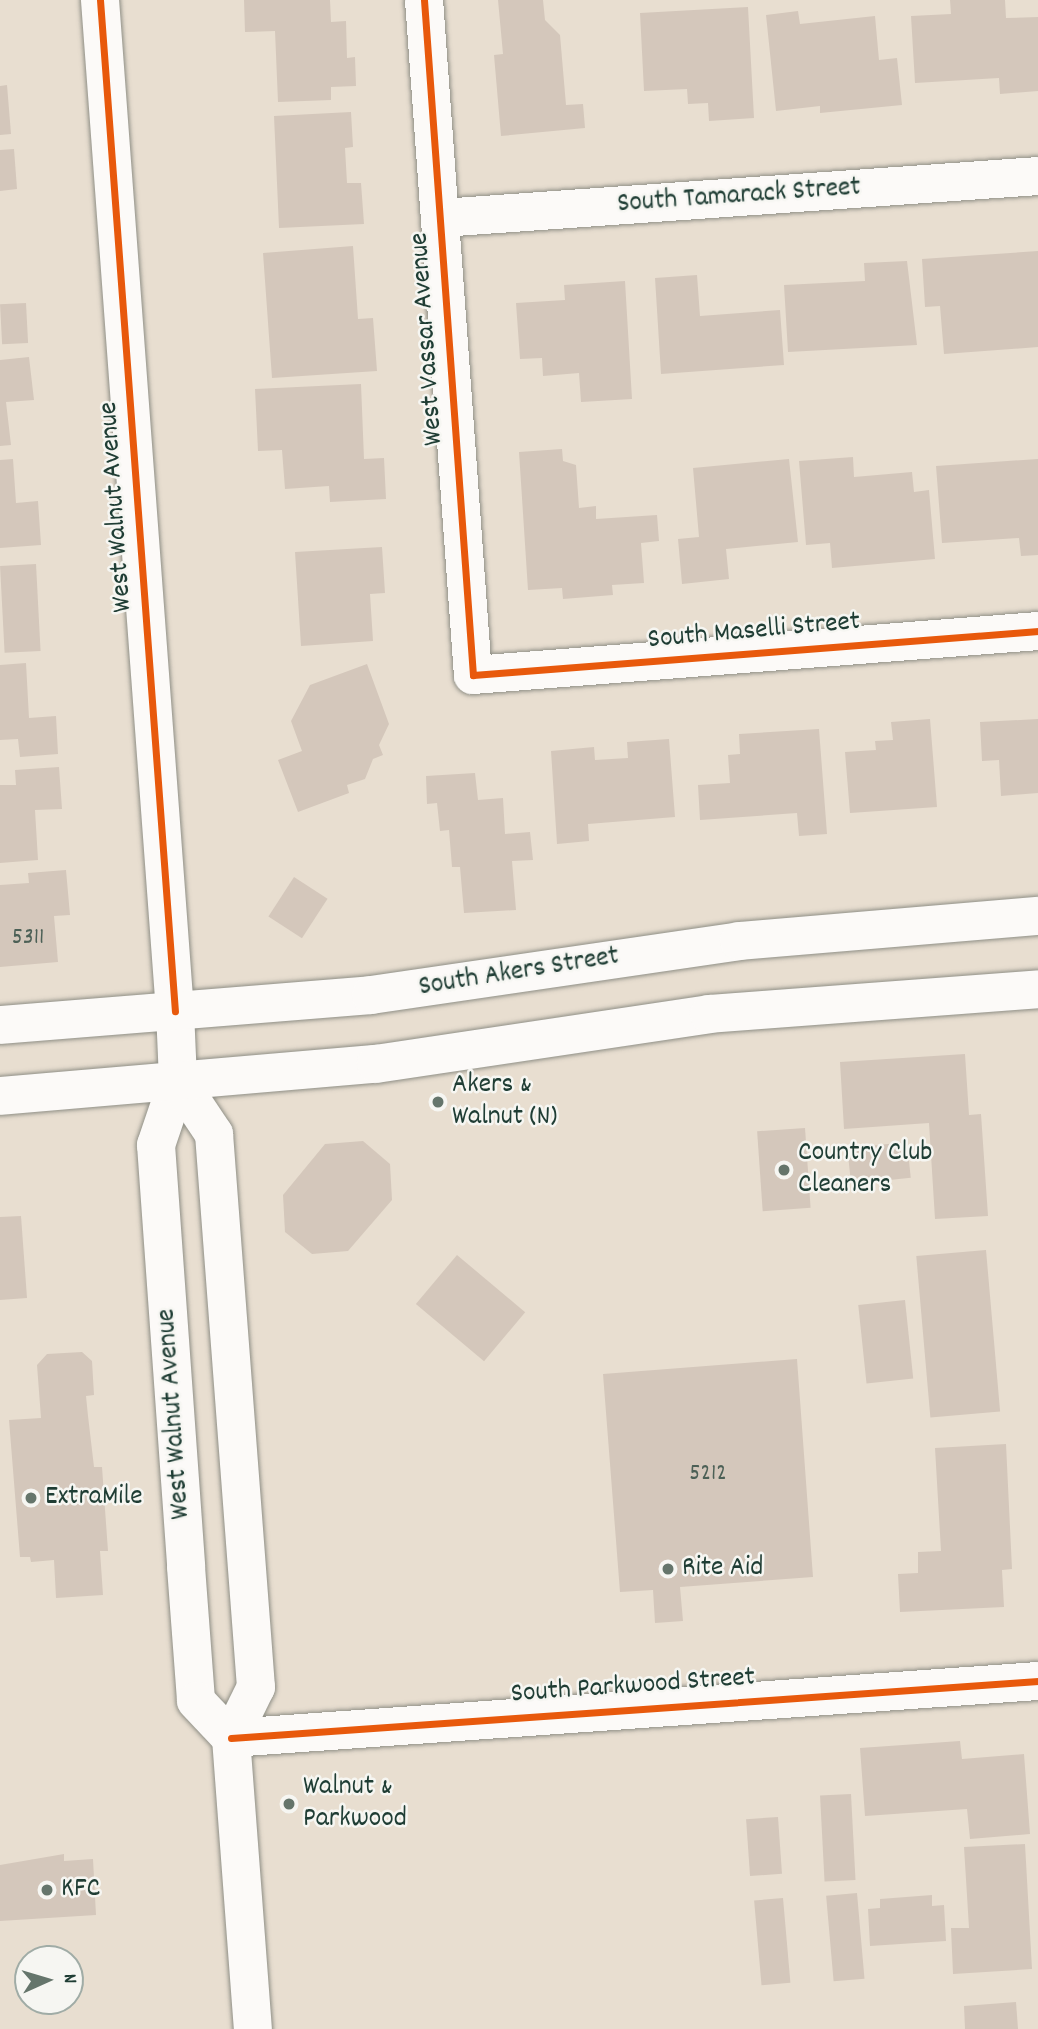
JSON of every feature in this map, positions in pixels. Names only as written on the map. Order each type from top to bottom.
[{"type":"main road","name":"West Walnut Avenue","points":[[100,0],[175,1011],[178,1080],[156,1144],[196,1701],[231,1738],[256,1687],[214,1134],[178,1080]]},
{"type":"main road","name":"West Vassar Avenue","points":[[424,0],[472,676]]},
{"type":"main road","name":"South Tamarack Street","points":[[441,218],[1038,176]]},
{"type":"main road","name":"South Maselli Street","points":[[472,676],[1038,631]]},
{"type":"main road","name":"South Akers Street","points":[[0,1025],[407,991],[739,940],[1038,916]]},
{"type":"main road","points":[[0,1096],[408,1060],[709,1014],[1038,989]]},
{"type":"main road","name":"South Parkwood Street","points":[[231,1738],[1038,1681]]},
{"type":"main road","points":[[231,1738],[253,2029]]},
{"type":"building","points":[[244,0],[330,0],[331,22],[346,21],[347,58],[355,57],[356,86],[331,87],[331,100],[278,102],[275,31],[245,32]]},
{"type":"building","points":[[498,0],[543,0],[545,20],[560,35],[566,105],[583,104],[585,128],[501,136],[494,55],[503,54]]},
{"type":"building","points":[[950,0],[1005,0],[1006,18],[1038,17],[1038,91],[1000,94],[999,78],[915,83],[911,16],[951,14]]},
{"type":"building","points":[[748,7],[754,118],[709,121],[708,103],[688,104],[687,89],[644,91],[640,13]]},
{"type":"building","points":[[798,11],[800,24],[875,16],[879,60],[897,58],[902,105],[820,113],[820,106],[776,111],[766,15]]},
{"type":"building","points":[[7,85],[11,134],[0,135],[0,86]]},
{"type":"building","points":[[351,112],[353,147],[345,148],[347,183],[361,183],[364,224],[279,228],[274,116]]},
{"type":"building","points":[[14,149],[17,189],[0,191],[0,150]]},
{"type":"building","points":[[353,246],[358,319],[373,318],[377,371],[272,378],[263,253]]},
{"type":"building","points":[[1038,251],[1038,347],[944,354],[940,306],[925,307],[922,259]]},
{"type":"building","points":[[907,261],[917,345],[788,352],[784,285],[865,281],[864,263]]},
{"type":"building","points":[[697,275],[700,316],[780,310],[784,365],[661,374],[655,278]]},
{"type":"building","points":[[625,281],[632,399],[581,402],[579,373],[543,376],[542,358],[520,359],[516,303],[565,300],[564,285]]},
{"type":"building","points":[[26,303],[28,343],[2,344],[0,304]]},
{"type":"building","points":[[29,357],[34,400],[6,402],[11,445],[0,446],[0,360]]},
{"type":"building","points":[[361,384],[364,459],[384,458],[386,499],[330,502],[329,486],[285,489],[282,450],[258,451],[255,389]]},
{"type":"building","points":[[562,449],[563,461],[576,465],[579,508],[596,506],[596,519],[657,515],[659,541],[641,543],[644,583],[612,585],[613,595],[563,599],[562,588],[528,590],[519,452]]},
{"type":"building","points":[[853,457],[854,477],[912,472],[914,492],[929,490],[935,559],[832,568],[830,543],[806,545],[799,461]]},
{"type":"building","points":[[13,459],[16,503],[38,501],[41,545],[0,548],[0,460]]},
{"type":"building","points":[[789,459],[798,542],[726,549],[729,579],[682,584],[678,539],[699,537],[693,468]]},
{"type":"building","points":[[1038,459],[1038,555],[1021,556],[1019,538],[942,543],[936,466]]},
{"type":"building","points":[[382,547],[385,593],[370,594],[373,641],[301,646],[295,552]]},
{"type":"building","points":[[36,564],[41,651],[5,653],[0,566]]},
{"type":"building","points":[[26,663],[29,718],[56,716],[58,754],[20,757],[18,739],[0,740],[0,665]]},
{"type":"building","points":[[367,664],[389,724],[379,745],[383,755],[373,759],[365,779],[347,785],[349,793],[298,812],[278,760],[302,751],[291,721],[310,685]]},
{"type":"building","points":[[930,719],[937,807],[850,813],[845,752],[876,750],[875,741],[893,740],[891,722]]},
{"type":"building","points":[[1038,719],[1038,793],[1001,796],[999,760],[982,761],[980,722]]},
{"type":"building","points":[[819,729],[827,834],[799,836],[797,813],[700,820],[698,785],[730,783],[728,755],[740,754],[739,734]]},
{"type":"building","points":[[669,739],[675,817],[588,824],[589,841],[557,844],[551,751],[594,747],[595,760],[628,758],[627,742]]},
{"type":"building","points":[[59,767],[62,809],[35,810],[38,860],[0,863],[0,785],[16,785],[15,770]]},
{"type":"building","points":[[475,773],[478,800],[503,798],[505,834],[530,832],[533,860],[512,861],[516,910],[464,913],[460,867],[452,867],[449,830],[440,831],[437,803],[427,804],[426,776]]},
{"type":"building","points":[[66,870],[70,915],[54,916],[58,962],[0,967],[0,885],[29,883],[28,873]]},
{"type":"building","points":[[294,877],[328,899],[302,938],[268,916]]},
{"type":"building","points":[[965,1054],[969,1115],[981,1114],[988,1216],[935,1219],[929,1123],[844,1129],[840,1062]]},
{"type":"building","name":"Country Club Cleaners","points":[[805,1128],[811,1208],[763,1211],[757,1131]]},
{"type":"building","points":[[363,1141],[390,1164],[392,1200],[348,1251],[312,1254],[285,1232],[283,1195],[325,1144]]},
{"type":"building","points":[[907,1142],[911,1178],[851,1184],[847,1148]]},
{"type":"building","points":[[21,1216],[27,1298],[0,1300],[0,1217]]},
{"type":"building","points":[[986,1250],[1000,1411],[930,1417],[916,1256]]},
{"type":"building","points":[[457,1255],[525,1312],[484,1361],[416,1304]]},
{"type":"building","points":[[905,1300],[913,1379],[867,1383],[858,1305]]},
{"type":"building","points":[[82,1352],[92,1361],[94,1395],[86,1396],[94,1467],[102,1467],[108,1551],[100,1551],[103,1595],[56,1598],[54,1560],[31,1562],[30,1557],[20,1557],[9,1420],[41,1418],[37,1365],[47,1354]]},
{"type":"building","name":"Rite Aid","points":[[797,1359],[813,1577],[680,1587],[683,1621],[655,1623],[653,1590],[620,1592],[603,1374]]},
{"type":"building","points":[[1006,1444],[1012,1569],[1002,1570],[1004,1607],[900,1612],[898,1574],[918,1573],[918,1552],[941,1551],[935,1448]]},
{"type":"building","points":[[960,1741],[962,1759],[1024,1754],[1030,1834],[970,1839],[967,1809],[865,1816],[860,1748]]},
{"type":"building","points":[[851,1794],[856,1880],[825,1882],[820,1796]]},
{"type":"building","points":[[778,1817],[782,1874],[750,1876],[746,1819]]},
{"type":"building","points":[[1025,1844],[1032,1969],[953,1974],[951,1928],[969,1928],[964,1847]]},
{"type":"building","name":"KFC","points":[[64,1854],[64,1861],[93,1859],[96,1915],[0,1921],[0,1865]]},
{"type":"building","points":[[857,1893],[864,1979],[834,1981],[826,1896]]},
{"type":"building","points":[[932,1895],[932,1906],[944,1905],[946,1941],[870,1946],[868,1909],[880,1908],[880,1899]]},
{"type":"building","points":[[783,1898],[790,1983],[762,1985],[754,1901]]},
{"type":"building","points":[[1016,2002],[1018,2029],[965,2029],[964,2006]]},
{"type":"cycle path","points":[[100,0],[175,1011]]},
{"type":"cycle path","points":[[424,0],[473,675],[1038,631]]},
{"type":"cycle path","points":[[231,1738],[1038,1681]]},
{"type":"place","name":"Akers & Walnut (N)","points":[[438,1102]]},
{"type":"place","name":"Country Club Cleaners","points":[[784,1170]]},
{"type":"place","name":"ExtraMile","points":[[31,1498]]},
{"type":"place","name":"Rite Aid","points":[[668,1569]]},
{"type":"place","name":"Walnut & Parkwood","points":[[289,1804]]},
{"type":"place","name":"KFC","points":[[47,1890]]}]
